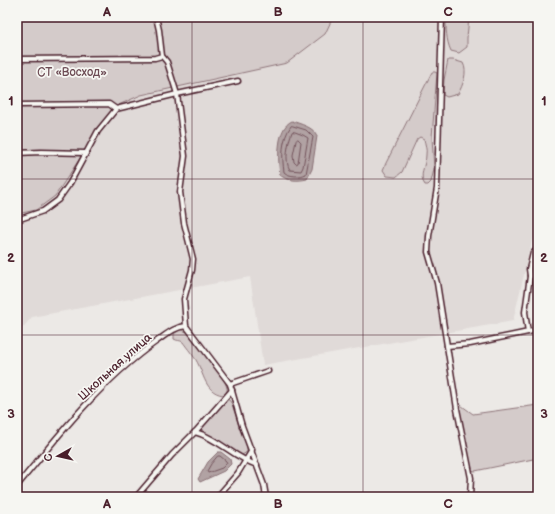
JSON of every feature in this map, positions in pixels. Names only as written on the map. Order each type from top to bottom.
[{"type":"street","points":[[156,17],[162,56],[167,62],[177,94],[185,156],[180,192],[184,223],[192,259],[192,270],[184,299],[186,326],[230,384],[242,426],[258,466],[266,497]]},
{"type":"street","points":[[442,17],[437,188],[429,236],[428,252],[435,274],[457,409],[471,478],[470,497]]},
{"type":"street","points":[[17,58],[155,58],[162,56]]},
{"type":"street","points":[[17,220],[42,211],[58,200],[70,183],[98,131],[116,109],[238,81]]},
{"type":"street","points":[[17,105],[109,104],[116,109]]},
{"type":"street","points":[[17,153],[41,152],[85,154]]},
{"type":"street","points":[[528,332],[525,308],[530,276],[529,269],[533,253],[538,249]]},
{"type":"street","points":[[530,276],[538,274]]},
{"type":"street","name":"Школьная улица","points":[[17,486],[51,444],[100,390],[146,349],[175,328],[186,326]]},
{"type":"street","points":[[447,346],[470,344],[538,330]]},
{"type":"street","points":[[230,384],[268,371]]},
{"type":"street","points":[[136,497],[172,455],[232,390]]},
{"type":"street","points":[[194,432],[211,438],[246,462],[258,466]]},
{"type":"street","points":[[217,497],[238,473],[252,450]]},
{"type":"shaded area","points":[[322,17],[538,17],[538,236],[532,241],[513,321],[263,365],[250,277],[32,317],[17,334],[17,203],[113,92]]},
{"type":"green space","name":"СТ «Восход»","points":[[17,17],[333,17],[325,34],[287,63],[141,95],[114,107],[55,196],[36,210],[17,214]]},
{"type":"green space","points":[[446,17],[469,17],[467,47],[459,53],[451,51],[449,47]]},
{"type":"green space","points":[[448,60],[463,63],[465,74],[458,94],[447,97],[443,95]]},
{"type":"green space","points":[[432,72],[437,73],[432,137],[434,169],[431,182],[428,185],[425,185],[422,178],[426,151],[424,139],[420,137],[417,139],[402,172],[396,177],[387,176],[383,170],[386,163]]},
{"type":"green space","points":[[179,330],[187,332],[218,371],[226,386],[226,394],[223,395],[211,390],[192,354],[183,342],[174,339],[174,334]]},
{"type":"green space","points":[[227,399],[232,404],[247,446],[247,452],[242,455],[236,454],[202,431],[202,426]]},
{"type":"green space","points":[[458,403],[473,414],[538,405],[538,458],[475,471],[471,470]]},
{"type":"water","points":[[292,121],[310,128],[317,136],[312,169],[307,179],[293,180],[280,175],[279,145],[283,130]]},
{"type":"water","points":[[218,452],[221,452],[230,459],[231,464],[224,471],[200,482],[198,479],[208,462]]}]
